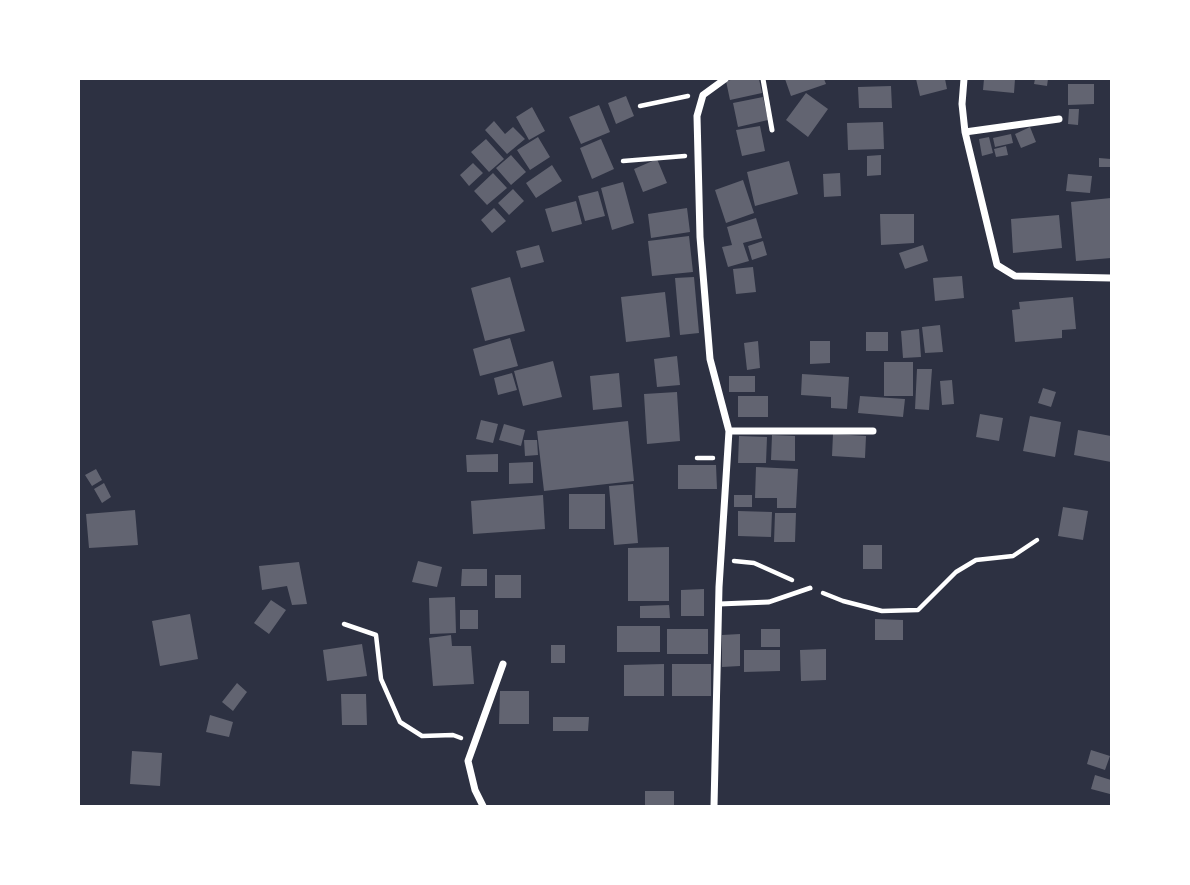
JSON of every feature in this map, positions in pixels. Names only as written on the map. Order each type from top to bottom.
[{"type":"street","points":[[714,806],[719,604],[729,431],[710,359],[700,237],[697,116],[703,95],[725,79]]},
{"type":"street","points":[[964,79],[962,104],[965,132],[997,265],[1015,276],[1111,278]]},
{"type":"street","points":[[965,132],[1059,118]]},
{"type":"street","points":[[729,431],[873,431]]},
{"type":"street","points":[[483,806],[475,790],[468,761],[503,664]]},
{"type":"lane","points":[[763,79],[772,131]]},
{"type":"lane","points":[[719,604],[769,603],[810,588]]},
{"type":"path","points":[[640,106],[678,97],[703,95]]},
{"type":"path","points":[[623,161],[698,155]]},
{"type":"path","points":[[721,560],[754,564],[843,601],[882,611],[918,610],[956,572],[976,561],[1013,556],[1037,540]]},
{"type":"path","points":[[344,624],[376,635],[381,679],[400,722],[422,736],[453,735],[473,744]]},
{"type":"building","points":[[759,79],[762,93],[730,100],[726,81]]},
{"type":"building","points":[[785,79],[824,79],[826,84],[791,96]]},
{"type":"building","points":[[916,79],[945,79],[947,89],[920,96]]},
{"type":"building","points":[[984,79],[1015,79],[1014,93],[983,90]]},
{"type":"building","points":[[1035,79],[1048,79],[1047,86],[1034,84]]},
{"type":"building","points":[[1068,84],[1094,84],[1094,104],[1068,105]]},
{"type":"building","points":[[891,86],[892,108],[859,108],[858,87]]},
{"type":"building","points":[[806,93],[828,109],[808,137],[786,120]]},
{"type":"building","points":[[626,96],[634,116],[616,124],[608,103]]},
{"type":"building","points":[[763,97],[768,120],[738,127],[733,103]]},
{"type":"building","points":[[599,105],[610,132],[581,144],[569,117]]},
{"type":"building","points":[[532,107],[545,131],[529,140],[516,117]]},
{"type":"building","points":[[1069,109],[1079,109],[1078,125],[1068,124]]},
{"type":"building","points":[[494,121],[505,134],[513,127],[525,139],[507,154],[485,130]]},
{"type":"building","points":[[883,122],[884,149],[848,150],[847,123]]},
{"type":"building","points":[[760,126],[765,151],[742,156],[736,130]]},
{"type":"building","points":[[1030,127],[1036,142],[1021,148],[1015,134]]},
{"type":"building","points":[[1011,134],[1013,143],[995,147],[993,138]]},
{"type":"building","points":[[538,137],[550,157],[530,170],[517,150]]},
{"type":"building","points":[[989,137],[993,153],[982,156],[979,139]]},
{"type":"building","points":[[486,139],[504,159],[489,172],[471,152]]},
{"type":"building","points":[[601,139],[614,169],[592,179],[580,148]]},
{"type":"building","points":[[1006,146],[1008,155],[996,157],[994,149]]},
{"type":"building","points":[[511,155],[526,172],[511,185],[496,168]]},
{"type":"building","points":[[881,155],[881,175],[867,176],[867,156]]},
{"type":"building","points":[[1099,158],[1111,159],[1111,167],[1099,167]]},
{"type":"building","points":[[657,159],[667,183],[643,192],[634,169]]},
{"type":"building","points":[[789,161],[798,194],[755,206],[747,172]]},
{"type":"building","points":[[473,163],[483,173],[469,186],[460,175]]},
{"type":"building","points":[[552,165],[562,181],[536,198],[526,183]]},
{"type":"building","points":[[493,173],[507,188],[487,205],[474,191]]},
{"type":"building","points":[[840,173],[841,196],[824,197],[823,174]]},
{"type":"building","points":[[1068,174],[1092,176],[1090,193],[1066,191]]},
{"type":"building","points":[[743,180],[754,213],[726,223],[715,190]]},
{"type":"building","points":[[623,182],[634,223],[612,230],[601,188]]},
{"type":"building","points":[[513,189],[524,201],[509,215],[498,203]]},
{"type":"building","points":[[598,191],[605,216],[585,221],[578,196]]},
{"type":"building","points":[[1111,198],[1111,258],[1076,261],[1071,202]]},
{"type":"building","points":[[576,201],[582,224],[552,232],[545,209]]},
{"type":"building","points":[[494,208],[506,221],[492,233],[481,220]]},
{"type":"building","points":[[687,208],[690,232],[651,238],[648,214]]},
{"type":"building","points":[[880,214],[914,214],[914,243],[881,245]]},
{"type":"building","points":[[1059,215],[1062,248],[1013,253],[1011,219]]},
{"type":"building","points":[[756,218],[762,238],[743,243],[749,261],[728,267],[722,247],[732,245],[727,227]]},
{"type":"building","points":[[689,236],[693,272],[652,276],[648,241]]},
{"type":"building","points":[[763,241],[767,255],[752,260],[748,246]]},
{"type":"building","points":[[539,245],[544,262],[521,268],[516,251]]},
{"type":"building","points":[[923,245],[928,261],[905,269],[899,253]]},
{"type":"building","points":[[753,267],[756,292],[736,294],[733,269]]},
{"type":"building","points":[[962,276],[964,298],[935,301],[933,278]]},
{"type":"building","points":[[510,277],[525,331],[485,341],[471,288]]},
{"type":"building","points":[[694,277],[699,333],[680,335],[675,278]]},
{"type":"building","points":[[665,292],[670,337],[626,342],[621,297]]},
{"type":"building","points":[[1073,297],[1076,329],[1062,330],[1062,338],[1015,342],[1012,310],[1020,309],[1019,302]]},
{"type":"building","points":[[940,325],[943,352],[925,353],[922,327]]},
{"type":"building","points":[[919,329],[921,357],[903,358],[901,331]]},
{"type":"building","points":[[866,332],[888,332],[888,351],[866,351]]},
{"type":"building","points":[[510,338],[518,366],[480,376],[473,349]]},
{"type":"building","points":[[758,341],[760,368],[747,370],[744,343]]},
{"type":"building","points":[[810,341],[830,341],[830,363],[810,364]]},
{"type":"building","points":[[677,356],[680,385],[657,387],[654,359]]},
{"type":"building","points":[[553,361],[562,397],[523,406],[514,371]]},
{"type":"building","points":[[884,362],[913,362],[913,396],[884,396]]},
{"type":"building","points":[[917,369],[932,369],[929,410],[915,409]]},
{"type":"building","points":[[512,373],[517,390],[498,395],[494,378]]},
{"type":"building","points":[[619,373],[622,407],[593,410],[590,376]]},
{"type":"building","points":[[802,374],[849,377],[847,409],[831,408],[831,397],[801,395]]},
{"type":"building","points":[[729,376],[755,376],[755,392],[729,392]]},
{"type":"building","points":[[952,380],[954,404],[942,405],[940,381]]},
{"type":"building","points":[[1043,388],[1056,392],[1051,407],[1038,403]]},
{"type":"building","points":[[677,392],[680,441],[647,444],[644,394]]},
{"type":"building","points":[[738,396],[768,396],[768,417],[738,417]]},
{"type":"building","points":[[860,396],[905,399],[903,417],[858,413]]},
{"type":"building","points":[[980,414],[1003,418],[999,441],[976,437]]},
{"type":"building","points":[[1030,416],[1061,422],[1055,457],[1023,451]]},
{"type":"building","points":[[481,420],[498,424],[493,443],[476,439]]},
{"type":"building","points":[[628,421],[634,481],[544,491],[537,431]]},
{"type":"building","points":[[504,424],[525,430],[521,446],[499,440]]},
{"type":"building","points":[[1078,430],[1111,436],[1111,462],[1074,455]]},
{"type":"building","points":[[833,434],[866,436],[865,458],[832,456]]},
{"type":"building","points":[[772,435],[795,436],[795,461],[771,460]]},
{"type":"building","points":[[739,436],[767,437],[766,463],[738,463]]},
{"type":"building","points":[[524,440],[537,440],[538,455],[525,456]]},
{"type":"building","points":[[498,454],[498,472],[467,472],[466,455]]},
{"type":"building","points":[[533,462],[533,483],[509,484],[509,463]]},
{"type":"building","points":[[678,465],[716,465],[717,489],[678,489]]},
{"type":"building","points":[[756,467],[798,469],[796,508],[777,508],[777,498],[755,498]]},
{"type":"building","points":[[96,469],[102,480],[92,486],[85,475]]},
{"type":"building","points":[[104,483],[111,497],[102,503],[94,489]]},
{"type":"building","points":[[633,484],[638,543],[614,545],[609,486]]},
{"type":"building","points":[[569,494],[605,494],[605,529],[569,529]]},
{"type":"building","points":[[543,495],[545,529],[473,534],[471,501]]},
{"type":"building","points":[[734,495],[752,495],[752,507],[734,507]]},
{"type":"building","points":[[1063,507],[1088,511],[1083,540],[1058,536]]},
{"type":"building","points":[[135,510],[138,545],[89,548],[86,514]]},
{"type":"building","points":[[738,511],[772,512],[771,537],[738,536]]},
{"type":"building","points":[[775,513],[796,513],[795,542],[774,542]]},
{"type":"building","points":[[863,545],[882,545],[882,569],[863,569]]},
{"type":"building","points":[[669,547],[669,601],[628,601],[628,548]]},
{"type":"building","points":[[418,561],[442,567],[437,587],[412,582]]},
{"type":"building","points":[[299,562],[307,604],[292,605],[287,586],[262,590],[259,566]]},
{"type":"building","points":[[462,569],[487,569],[487,586],[461,586]]},
{"type":"building","points":[[495,575],[521,575],[521,598],[495,598]]},
{"type":"building","points":[[704,589],[704,616],[681,616],[681,590]]},
{"type":"building","points":[[455,597],[456,633],[430,634],[429,598]]},
{"type":"building","points":[[271,600],[286,610],[269,634],[254,623]]},
{"type":"building","points":[[669,605],[670,618],[640,618],[640,606]]},
{"type":"building","points":[[460,610],[478,610],[478,629],[460,629]]},
{"type":"building","points":[[190,614],[198,659],[160,666],[152,621]]},
{"type":"building","points":[[875,619],[903,620],[903,640],[875,640]]},
{"type":"building","points":[[617,626],[660,626],[660,652],[617,652]]},
{"type":"building","points":[[667,629],[708,629],[708,654],[667,654]]},
{"type":"building","points":[[761,629],[780,629],[780,647],[761,647]]},
{"type":"building","points":[[740,634],[740,666],[722,667],[722,635]]},
{"type":"building","points":[[451,635],[452,646],[471,646],[474,684],[433,686],[429,638]]},
{"type":"building","points":[[362,644],[367,676],[327,681],[323,650]]},
{"type":"building","points":[[551,645],[565,645],[565,663],[551,663]]},
{"type":"building","points":[[826,649],[826,680],[801,681],[800,650]]},
{"type":"building","points":[[744,650],[780,650],[780,671],[744,672]]},
{"type":"building","points":[[664,664],[664,696],[624,696],[624,665]]},
{"type":"building","points":[[672,664],[711,664],[711,696],[672,696]]},
{"type":"building","points":[[237,683],[247,692],[233,711],[222,702]]},
{"type":"building","points":[[500,691],[529,691],[529,724],[499,724]]},
{"type":"building","points":[[341,694],[366,694],[367,725],[342,725]]},
{"type":"building","points":[[210,715],[233,722],[229,737],[206,732]]},
{"type":"building","points":[[553,717],[589,717],[588,731],[553,731]]},
{"type":"building","points":[[1091,750],[1110,756],[1105,770],[1087,764]]},
{"type":"building","points":[[132,751],[162,753],[160,786],[130,784]]},
{"type":"building","points":[[1095,775],[1111,780],[1110,794],[1091,789]]},
{"type":"building","points":[[645,791],[674,791],[674,806],[645,806]]}]
